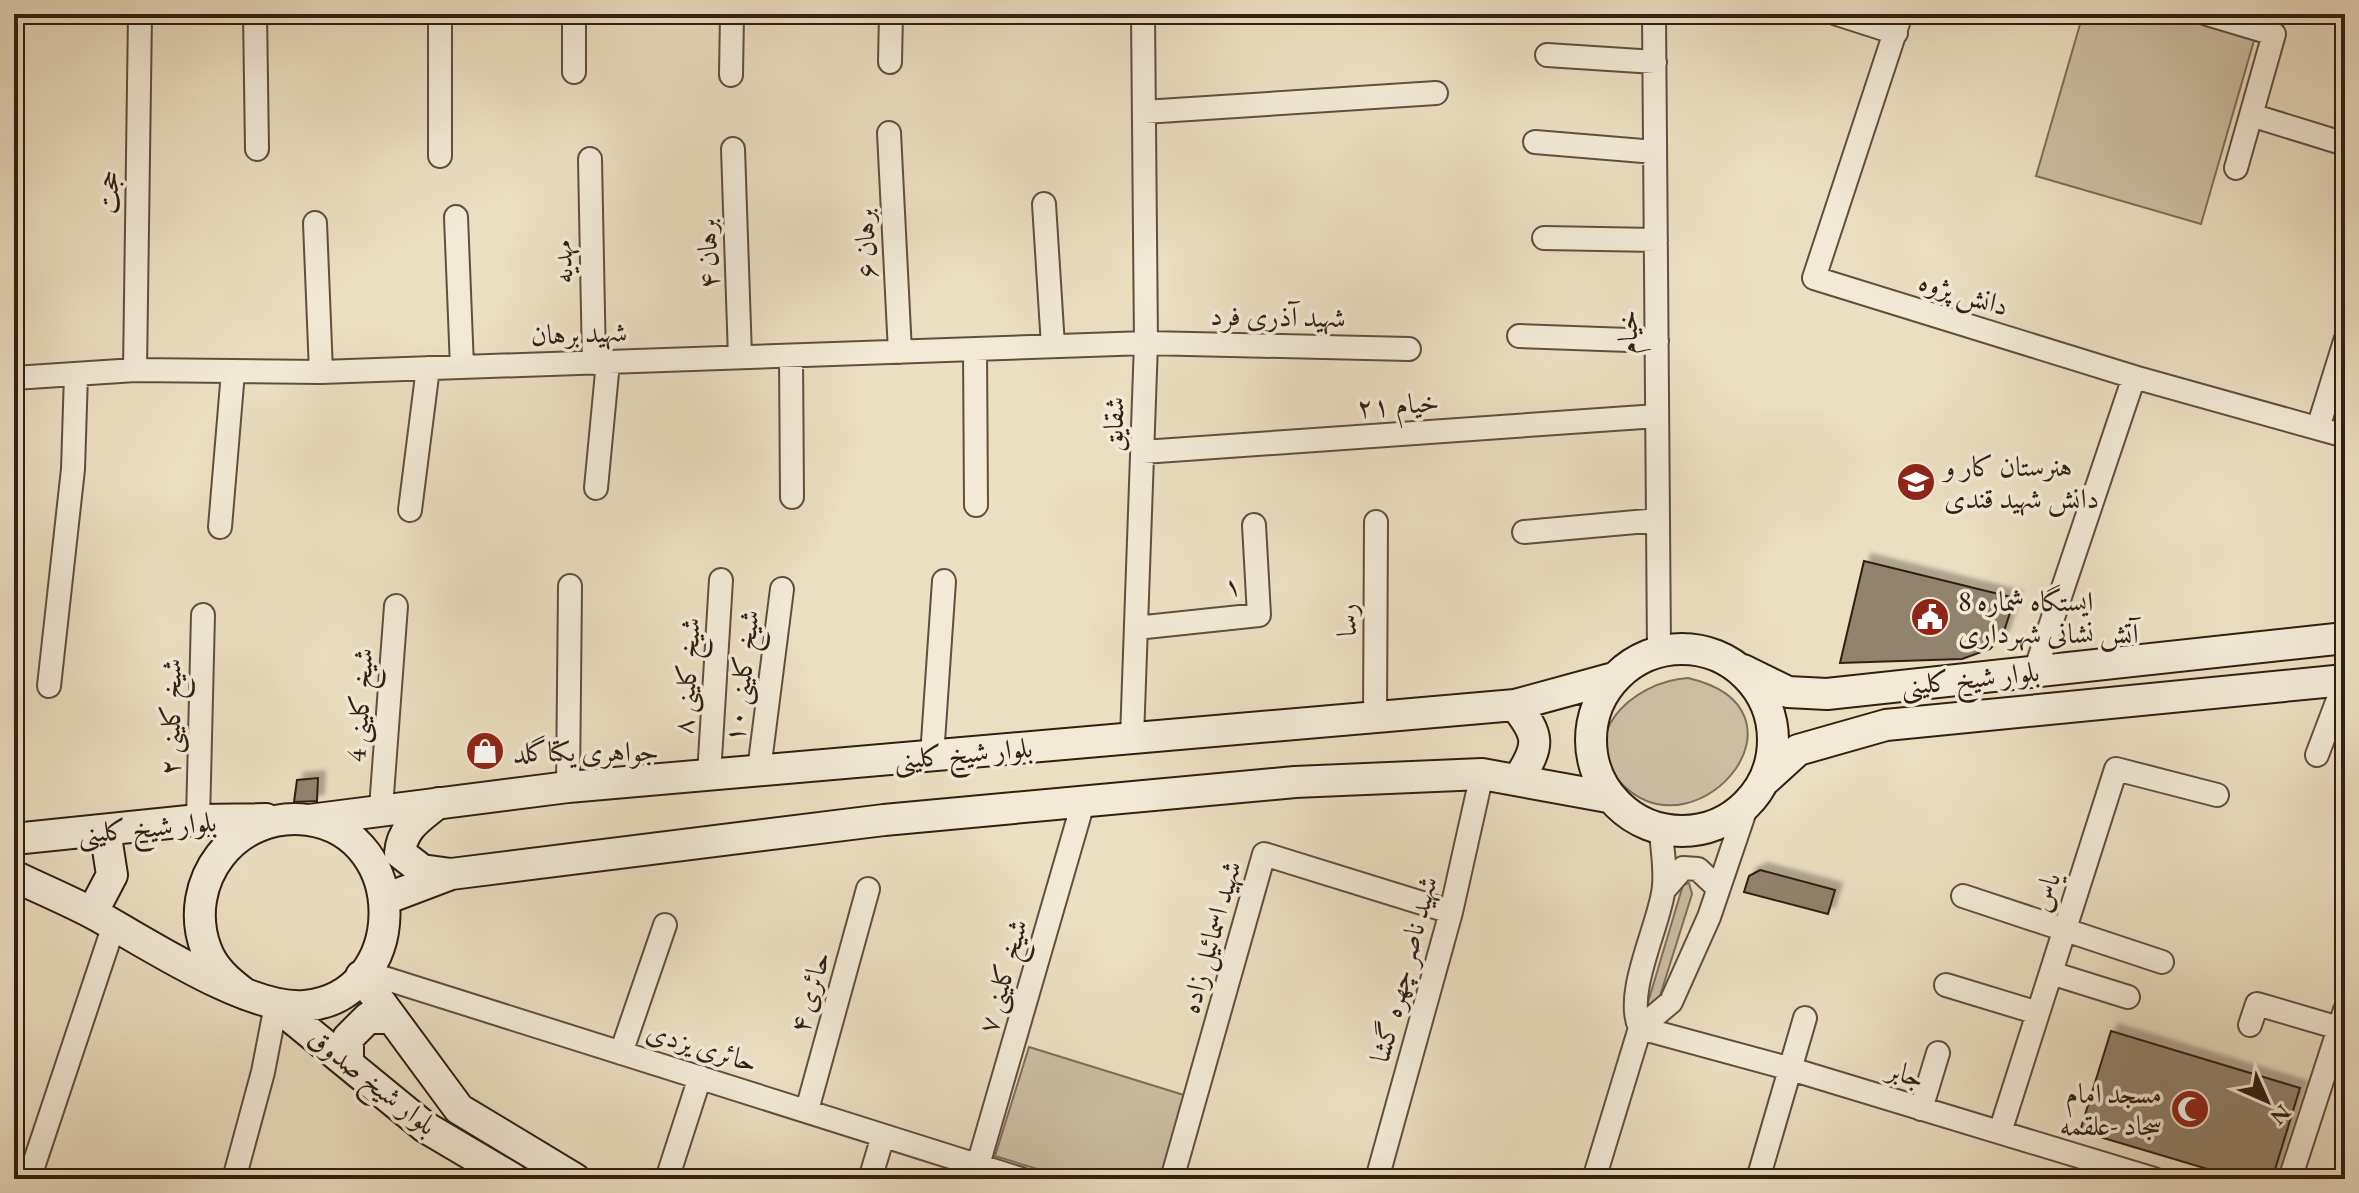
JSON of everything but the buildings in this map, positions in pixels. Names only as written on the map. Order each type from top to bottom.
[{"type":"main road","name":"بلوار شیخ کلینی","points":[[1743,670],[1788,692],[1827,694],[2345,638]]},
{"type":"main road","points":[[1689,648],[1717,655],[1743,670],[1762,693],[1772,721],[1773,751],[1765,780],[1747,805],[1722,823],[1692,832],[1661,830],[1632,818],[1608,797],[1593,767],[1590,733],[1599,700],[1614,678],[1635,661],[1659,650],[1689,648]]},
{"type":"main road","points":[[2030,711],[2035,671]]},
{"type":"main road","name":"بلوار شیخ کلینی","points":[[14,839],[198,820],[295,820],[568,787],[1515,705],[1614,678]]},
{"type":"main road","name":"بلوار شیخ کلینی","points":[[1765,780],[1798,750],[1886,725],[2345,681]]},
{"type":"main road","points":[[1515,705],[1534,729],[1534,754],[1519,778]]},
{"type":"main road","points":[[385,899],[451,874],[884,820],[1295,782],[1482,774],[1519,778],[1608,797]]},
{"type":"main road","points":[[438,803],[412,823],[401,838],[400,853],[410,864],[422,870],[451,874]]},
{"type":"main road","points":[[14,876],[245,994],[276,1005],[307,1006],[337,995],[363,974],[379,950],[385,925],[385,899],[377,871],[360,847],[337,830],[295,820],[252,828],[228,844],[210,867],[200,895],[199,924],[206,952],[222,976],[245,994]]},
{"type":"main road","points":[[103,919],[112,875],[105,830]]},
{"type":"main road","name":"بلوار شیخ صدوق","points":[[363,974],[459,1109],[575,1179]]},
{"type":"main road","name":"بلوار شیخ صدوق","points":[[276,1005],[478,1170],[513,1179]]},
{"type":"main road","points":[[348,1063],[348,1038],[368,1018],[392,1018]]},
{"type":"street","name":"حجت","points":[[135,370],[140,14]]},
{"type":"street","points":[[255,14],[257,149]]},
{"type":"street","points":[[440,14],[440,156]]},
{"type":"street","points":[[574,14],[574,72]]},
{"type":"street","points":[[731,75],[732,14]]},
{"type":"street","points":[[890,62],[891,14]]},
{"type":"street","name":"شقایق","points":[[1132,738],[1146,343],[1143,14]]},
{"type":"street","name":"خیام","points":[[1654,14],[1659,650]]},
{"type":"street","points":[[1837,14],[1899,24]]},
{"type":"street","points":[[2207,14],[2274,34],[2236,168]]},
{"type":"street","name":"دانش پژوه","points":[[1899,24],[1814,278],[2134,377],[2345,436]]},
{"type":"street","points":[[1547,55],[1655,62]]},
{"type":"street","points":[[1144,112],[1436,93]]},
{"type":"street","points":[[2251,115],[2345,144]]},
{"type":"street","name":"برهان ۶","points":[[889,133],[900,352]]},
{"type":"street","points":[[1535,142],[1655,152]]},
{"type":"street","name":"برهان ۴","points":[[733,149],[740,357]]},
{"type":"street","name":"مهدیه","points":[[590,159],[601,362],[596,488]]},
{"type":"street","points":[[1044,204],[1053,346]]},
{"type":"street","points":[[456,217],[462,367]]},
{"type":"street","points":[[315,223],[321,372]]},
{"type":"street","points":[[1544,238],[1656,240]]},
{"type":"street","points":[[1519,336],[1657,341]]},
{"type":"street","points":[[2318,428],[2345,341]]},
{"type":"street","name":"شهید برهان","points":[[14,378],[135,370],[321,372],[1146,343]]},
{"type":"street","name":"شهید آذری فرد","points":[[1146,343],[1409,349]]},
{"type":"street","points":[[975,349],[976,505]]},
{"type":"street","points":[[791,356],[792,497]]},
{"type":"street","points":[[410,510],[428,368]]},
{"type":"street","points":[[220,527],[233,372]]},
{"type":"street","points":[[49,686],[73,469],[76,374]]},
{"type":"street","points":[[2035,671],[2134,377]]},
{"type":"street","name":"خیام ۲۱","points":[[1143,452],[1657,416]]},
{"type":"street","points":[[1524,532],[1658,520]]},
{"type":"street","name":"رسا","points":[[1375,717],[1376,522]]},
{"type":"street","name":"۱","points":[[1136,628],[1259,615],[1254,525]]},
{"type":"street","name":"شیخ کلینی ۸","points":[[709,775],[721,580]]},
{"type":"street","points":[[932,756],[944,581]]},
{"type":"street","points":[[568,787],[570,586]]},
{"type":"street","name":"شیخ کلینی ۱۰","points":[[759,770],[782,589]]},
{"type":"street","name":"شیخ کلینی 4","points":[[381,808],[396,606]]},
{"type":"street","name":"شیخ کلینی ۲","points":[[198,820],[203,615]]},
{"type":"street","points":[[2317,755],[2345,681]]},
{"type":"street","name":"یاس","points":[[2000,1132],[2116,769],[2217,795]]},
{"type":"street","name":"شهید ناصر چهره گشا","points":[[1377,1179],[1451,912],[1482,774]]},
{"type":"street","name":"شیخ کلینی ۷","points":[[978,1165],[1083,803]]},
{"type":"street","points":[[1594,1179],[1640,1028],[1671,1002],[1718,888],[1747,805]]},
{"type":"street","points":[[1640,1028],[1634,1015],[1637,995],[1664,890],[1661,830]]},
{"type":"street","name":"شهید اسمائیل زاده","points":[[1172,1179],[1264,854],[1451,912]]},
{"type":"street","points":[[1664,890],[1683,868],[1698,869],[1718,888]]},
{"type":"street","name":"حائری ۴","points":[[807,1110],[868,889]]},
{"type":"street","points":[[1963,896],[2162,962]]},
{"type":"street","points":[[29,1179],[103,919]]},
{"type":"street","points":[[621,1053],[665,925]]},
{"type":"street","points":[[2051,973],[2128,997]]},
{"type":"street","name":"حائری یزدی","points":[[363,974],[1021,1179]]},
{"type":"street","points":[[1946,985],[2038,1013]]},
{"type":"street","points":[[2250,1025],[2257,1004],[2342,1019],[2290,1179]]},
{"type":"street","points":[[234,1179],[263,1072],[276,1005]]},
{"type":"street","points":[[1758,1179],[1805,1018]]},
{"type":"street","name":"جابر","points":[[1640,1028],[1791,1069],[2146,1178]]},
{"type":"street","points":[[1921,1109],[1938,1053]]},
{"type":"street","points":[[667,1179],[700,1077]]},
{"type":"street","points":[[870,1179],[883,1136]]},
{"type":"shaded area","points":[[2083,14],[2175,14],[2255,37],[2201,224],[2036,176]]},
{"type":"shaded area","points":[[1688,678],[1727,694],[1745,718],[1747,744],[1735,770],[1713,791],[1686,803],[1655,803],[1625,787],[1610,769],[1604,750],[1606,732],[1629,701],[1667,682]]},
{"type":"shaded area","points":[[1689,883],[1692,894],[1654,1015],[1646,1009],[1683,885]]},
{"type":"shaded area","points":[[1029,1047],[1187,1096],[1161,1179],[1070,1179],[995,1156]]},
{"type":"place","name":"هنرستان کار و دانش شهید قندی","points":[[1916,482]]},
{"type":"place","name":"ایستگاه شماره 8 آتش نشانی شهرداری","points":[[1930,617]]},
{"type":"place","name":"جواهری یکتاگلد","points":[[485,751]]},
{"type":"place","name":"مسجد امام سجاد -علقمه","points":[[2190,1109]]}]
